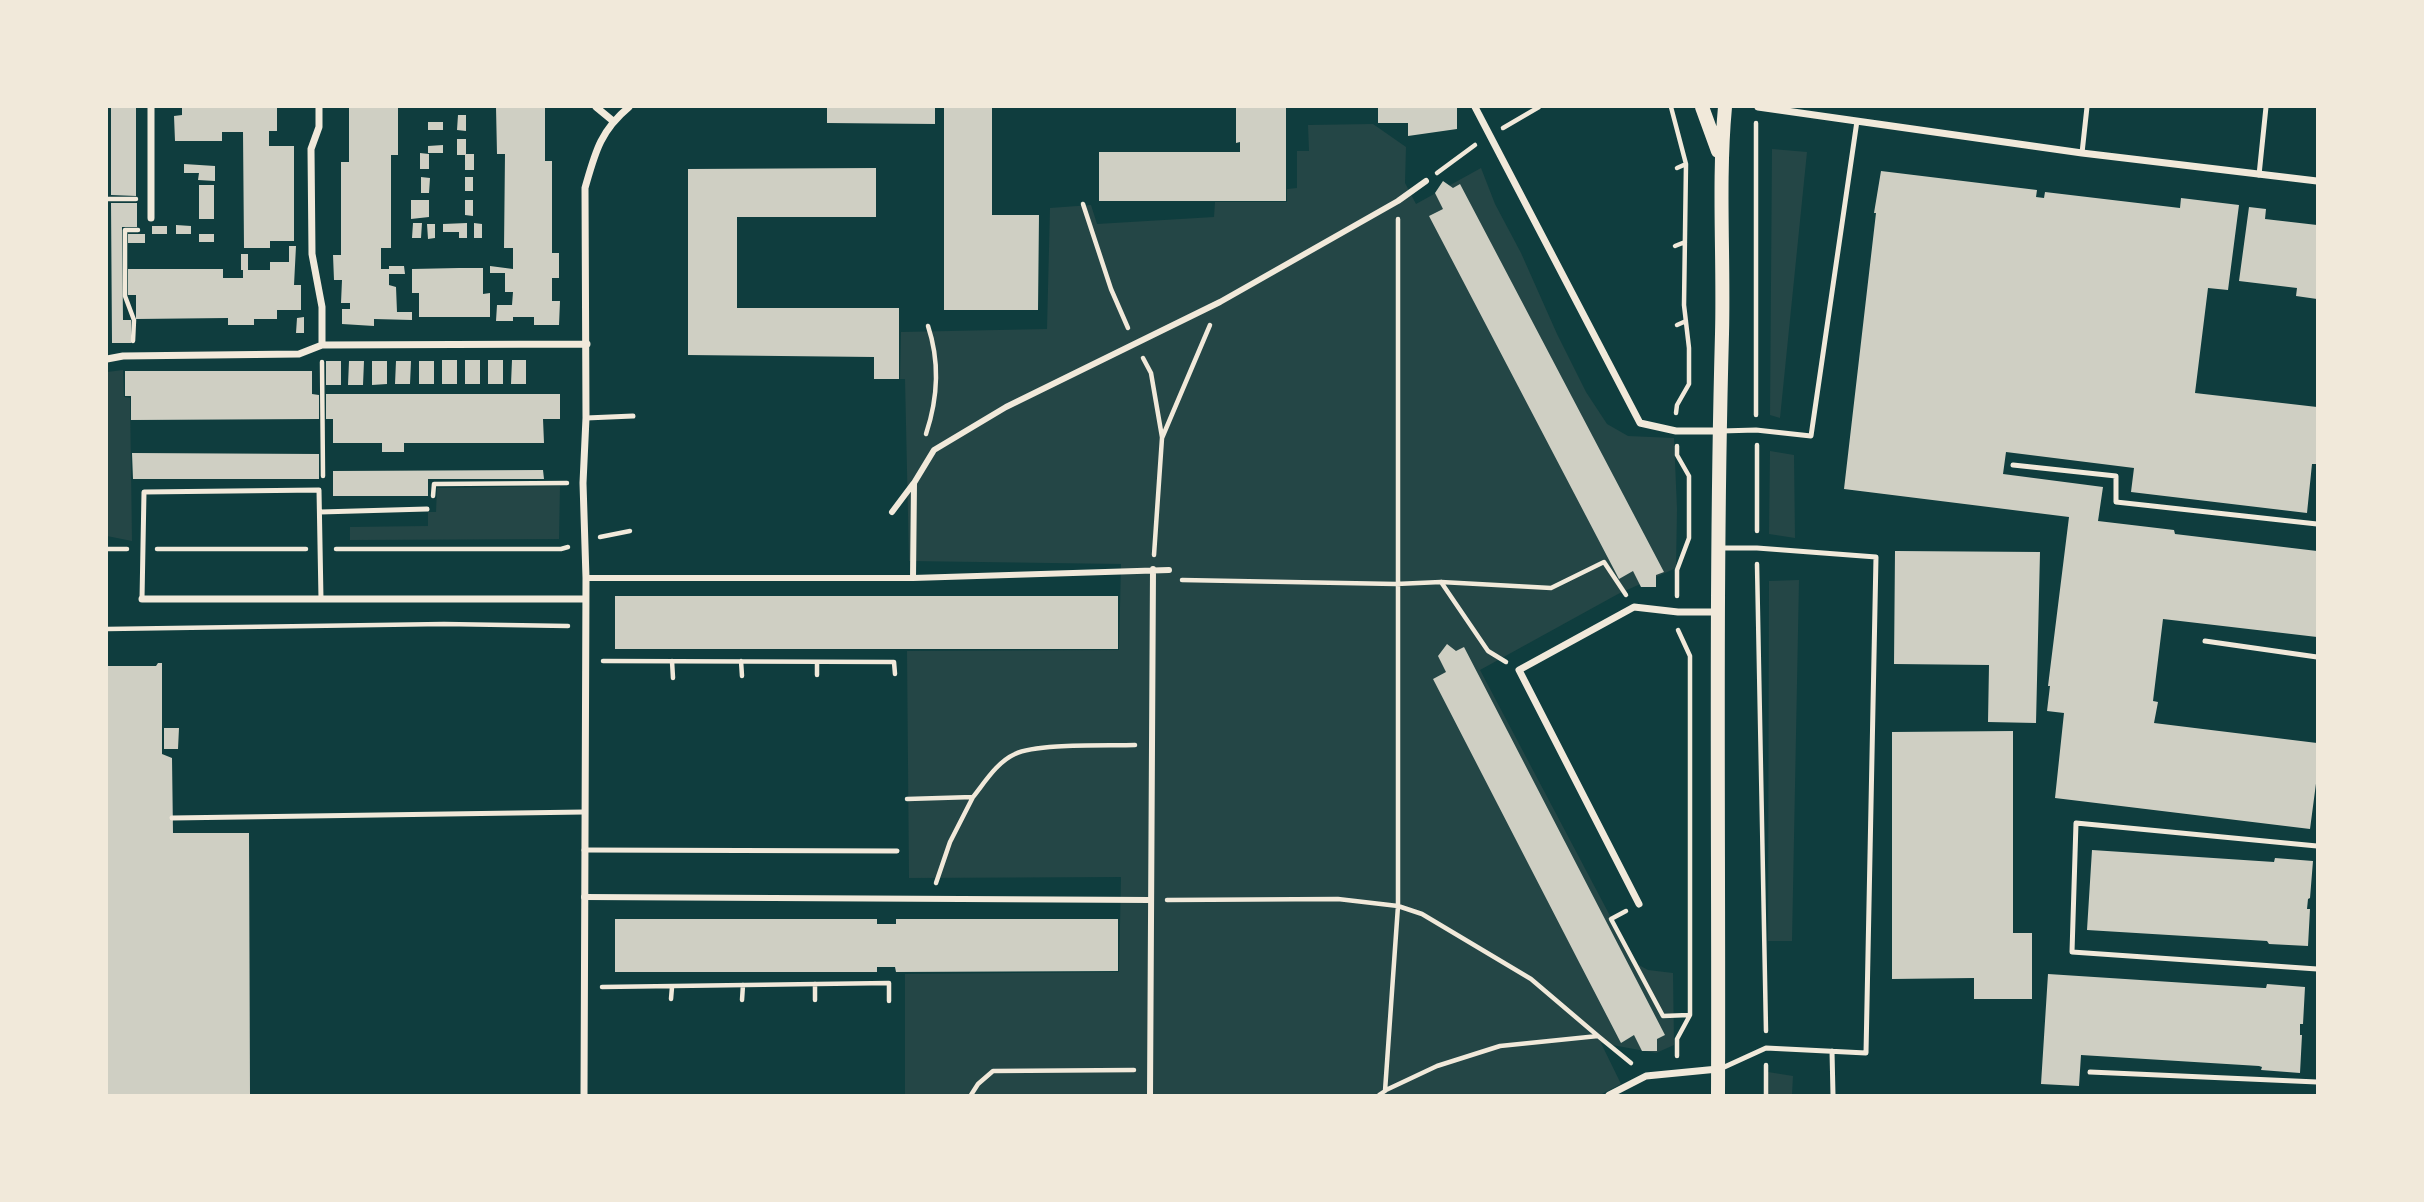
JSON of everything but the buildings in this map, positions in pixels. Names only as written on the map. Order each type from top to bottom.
[{"type":"main road","points":[[1702,107],[1720,157]]},
{"type":"main road","points":[[1718,1095],[1717,548],[1723,307],[1720,157],[1725,107]]},
{"type":"street","points":[[151,107],[151,218]]},
{"type":"street","points":[[319,107],[319,127],[311,149],[312,254],[322,307],[322,345]]},
{"type":"street","points":[[596,107],[613,121]]},
{"type":"street","points":[[584,1095],[586,578],[583,483],[587,344],[585,188],[595,152],[613,121],[629,107]]},
{"type":"street","points":[[1475,107],[1640,424],[1676,431],[1719,431]]},
{"type":"street","points":[[1758,107],[2082,153],[2317,181]]},
{"type":"street","points":[[891,512],[914,483],[934,450],[1006,407],[1220,302],[1398,201],[1426,181]]},
{"type":"street","points":[[107,359],[133,356],[299,354],[322,345],[587,344]]},
{"type":"street","points":[[913,578],[914,483]]},
{"type":"street","points":[[1150,1095],[1153,569]]},
{"type":"street","points":[[586,578],[913,578],[1170,570]]},
{"type":"street","points":[[142,599],[584,599]]},
{"type":"street","points":[[1639,904],[1519,670],[1634,607],[1678,612],[1717,612]]},
{"type":"street","points":[[584,897],[1150,900]]},
{"type":"street","points":[[1609,1095],[1646,1076],[1718,1069]]},
{"type":"lane","points":[[2082,153],[2087,107]]},
{"type":"lane","points":[[2259,175],[2266,107]]},
{"type":"lane","points":[[1719,431],[1756,430],[1811,436],[1857,121]]},
{"type":"lane","points":[[586,418],[632,416]]},
{"type":"lane","points":[[2013,465],[2116,476],[2116,502],[2317,524]]},
{"type":"lane","points":[[142,599],[144,492],[319,490],[321,599]]},
{"type":"lane","points":[[320,512],[427,509]]},
{"type":"lane","points":[[1717,548],[1757,548],[1876,557],[1866,1053],[1766,1048],[1718,1069]]},
{"type":"lane","points":[[2205,641],[2317,657]]},
{"type":"lane","points":[[172,818],[584,812]]},
{"type":"lane","points":[[2317,846],[2076,822],[2072,952],[2317,969]]},
{"type":"lane","points":[[584,849],[897,851]]},
{"type":"lane","points":[[1832,1051],[1833,1095]]},
{"type":"lane","points":[[2090,1072],[2317,1082]]},
{"type":"path","points":[[1671,107],[1686,164],[1684,305],[1689,348],[1689,384],[1677,405],[1676,431],[1677,455],[1689,476],[1689,538],[1677,570],[1678,629],[1690,656],[1690,1015],[1677,1039],[1678,1071]]},
{"type":"path","points":[[1756,120],[1757,548],[1766,1095]]},
{"type":"path","points":[[1677,168],[1686,164]]},
{"type":"path","points":[[107,199],[151,198]]},
{"type":"path","points":[[1385,1091],[1398,906],[1398,201]]},
{"type":"path","points":[[1083,204],[1111,289],[1151,373],[1162,438],[1153,569]]},
{"type":"path","points":[[133,356],[134,320],[125,296],[125,230],[151,229],[151,218]]},
{"type":"path","points":[[1675,246],[1685,242]]},
{"type":"path","points":[[1162,438],[1220,302]]},
{"type":"path","points":[[1677,325],[1686,321]]},
{"type":"path","points":[[923,442],[938,373],[936,348],[928,326]]},
{"type":"path","points":[[319,490],[323,478],[322,345]]},
{"type":"path","points":[[427,509],[433,509],[434,484],[583,483]]},
{"type":"path","points":[[107,549],[561,549],[630,531]]},
{"type":"path","points":[[1170,570],[1182,581],[1396,584],[1441,582],[1551,588],[1604,562],[1634,607]]},
{"type":"path","points":[[1441,582],[1488,651],[1519,670]]},
{"type":"path","points":[[107,628],[444,624],[584,627]]},
{"type":"path","points":[[584,661],[894,662],[895,674]]},
{"type":"path","points":[[672,661],[673,678]]},
{"type":"path","points":[[741,661],[742,676]]},
{"type":"path","points":[[817,662],[817,675]]},
{"type":"path","points":[[931,899],[950,842],[973,797],[1001,763],[1014,754],[1031,749],[1152,744]]},
{"type":"path","points":[[907,799],[973,797]]},
{"type":"path","points":[[1150,900],[1338,899],[1398,906],[1422,914],[1531,979],[1646,1076]]},
{"type":"path","points":[[1639,904],[1611,919],[1663,1016],[1690,1015]]},
{"type":"path","points":[[584,986],[671,987],[889,982],[889,1001]]},
{"type":"path","points":[[815,984],[815,1000]]},
{"type":"path","points":[[742,1000],[743,985]]},
{"type":"path","points":[[671,987],[671,999]]},
{"type":"path","points":[[1380,1095],[1437,1066],[1500,1045],[1598,1036]]},
{"type":"path","points":[[971,1095],[978,1084],[993,1071],[1150,1070]]},
{"type":"shaded area","points":[[1373,124],[1406,147],[1405,183],[1416,204],[1481,168],[1495,204],[1521,253],[1557,334],[1586,392],[1607,424],[1628,436],[1674,438],[1676,568],[1618,594],[1480,670],[1635,963],[1648,970],[1673,973],[1674,1045],[1656,1053],[1601,1043],[1621,1084],[1600,1095],[905,1095],[905,974],[1119,972],[1121,877],[909,878],[907,651],[1119,650],[1121,564],[909,561],[905,379],[900,379],[901,332],[1047,329],[1050,208],[1091,205],[1097,224],[1214,217],[1215,202],[1287,202],[1287,189],[1297,188],[1297,151],[1309,151],[1308,125]]},
{"type":"shaded area","points":[[1772,149],[1807,152],[1780,418],[1770,415]]},
{"type":"shaded area","points":[[123,370],[124,397],[130,398],[132,541],[107,536],[107,372]]},
{"type":"shaded area","points":[[1770,451],[1794,455],[1795,538],[1769,534]]},
{"type":"shaded area","points":[[560,486],[559,539],[350,540],[350,527],[428,526],[428,512],[436,512],[437,488]]},
{"type":"shaded area","points":[[1799,580],[1792,941],[1768,941],[1769,581]]},
{"type":"shaded area","points":[[1768,1072],[1793,1076],[1792,1095],[1768,1095]]}]
